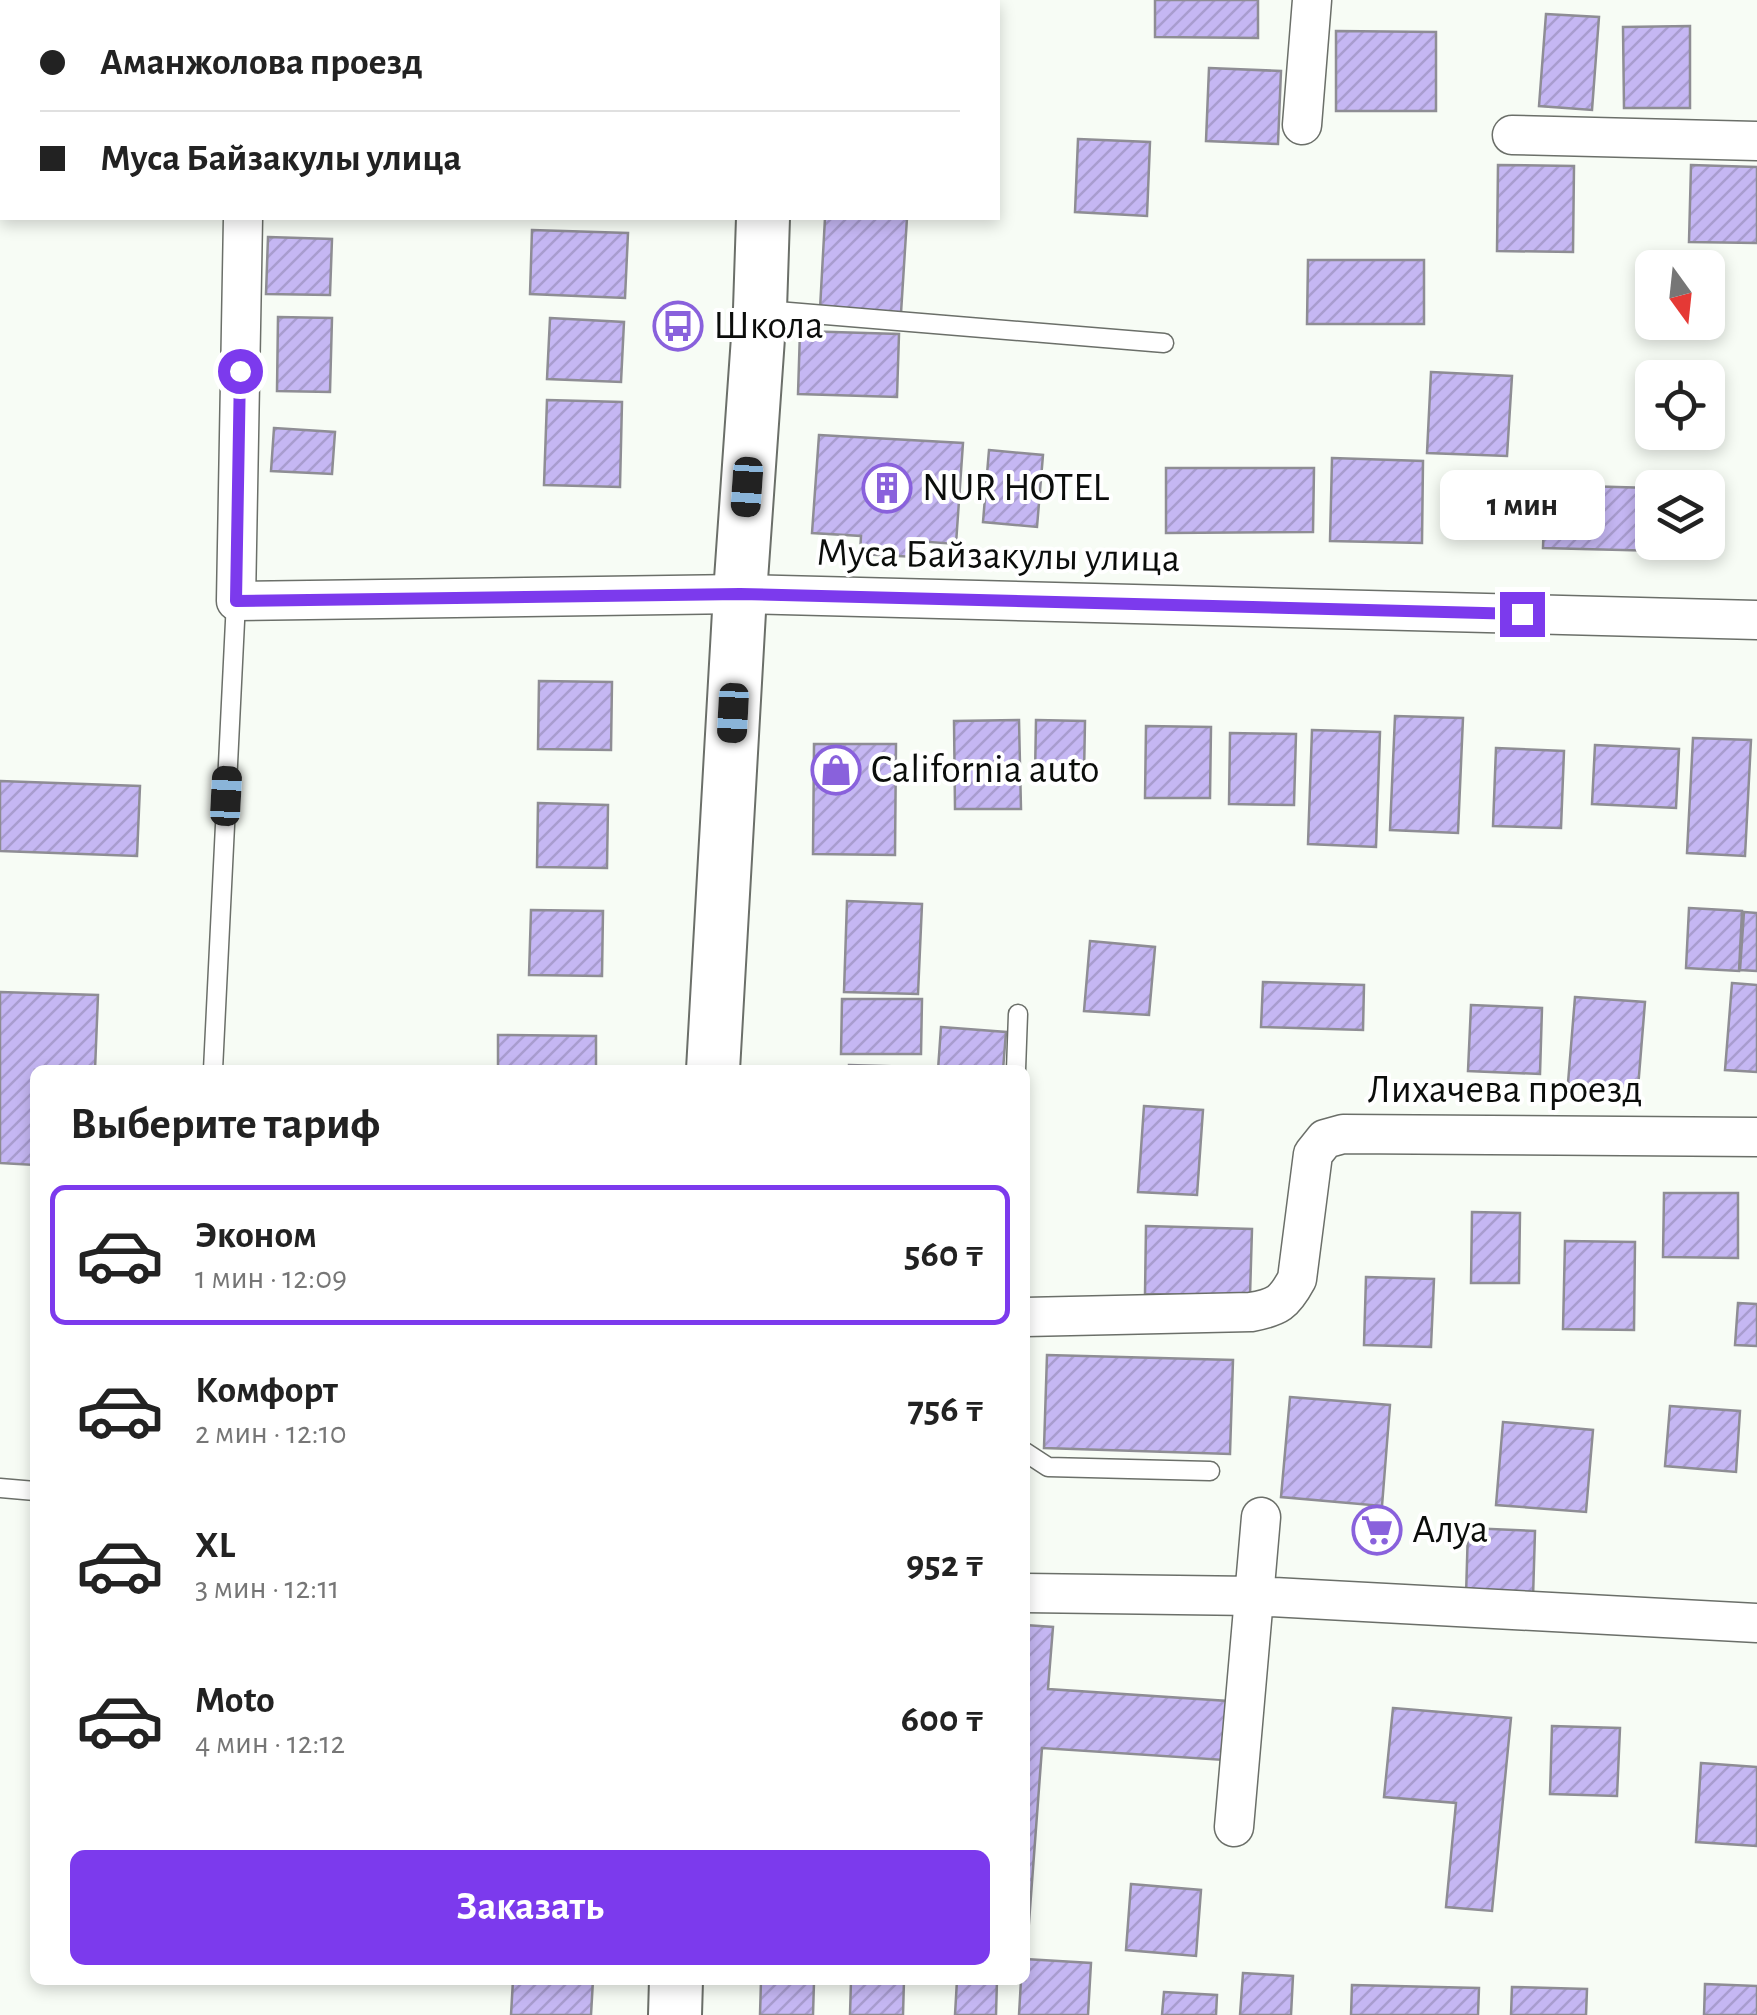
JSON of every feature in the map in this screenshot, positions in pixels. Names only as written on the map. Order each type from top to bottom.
[{"type":"main road","points":[[713,1065],[763,220]]},
{"type":"main road","points":[[675,2015],[676,1985]]},
{"type":"street","points":[[1302,125],[1312,0]]},
{"type":"street","points":[[1512,135],[1757,140]]},
{"type":"street","points":[[236,601],[242,220]]},
{"type":"street","name":"Муса Байзакулы улица","points":[[236,601],[740,594],[1757,620]]},
{"type":"street","name":"Лихачева проезд","points":[[1030,1317],[1251,1312],[1277,1306],[1297,1280],[1313,1154],[1325,1139],[1344,1134],[1757,1137]]},
{"type":"street","points":[[1234,1827],[1261,1517]]},
{"type":"street","points":[[1030,1592],[1254,1596],[1757,1623]]},
{"type":"lane","points":[[760,309],[1164,343]]},
{"type":"lane","points":[[214,1065],[236,601]]},
{"type":"lane","points":[[1016,1065],[1018,1014]]},
{"type":"lane","points":[[1030,1455],[1048,1466],[1210,1471]]},
{"type":"lane","points":[[0,1488],[30,1491]]},
{"type":"building","points":[[1155,0],[1258,0],[1258,38],[1155,37]]},
{"type":"building","points":[[1546,14],[1599,17],[1592,110],[1539,106]]},
{"type":"building","points":[[1690,26],[1690,108],[1624,108],[1623,27]]},
{"type":"building","points":[[1336,31],[1436,32],[1436,111],[1336,111]]},
{"type":"building","points":[[1209,68],[1281,71],[1278,144],[1206,141]]},
{"type":"building","points":[[1078,139],[1150,142],[1147,216],[1075,212]]},
{"type":"building","points":[[1498,165],[1574,166],[1573,252],[1497,251]]},
{"type":"building","points":[[1691,165],[1757,167],[1757,243],[1689,242]]},
{"type":"building","points":[[825,220],[907,220],[901,313],[820,309]]},
{"type":"building","points":[[532,230],[628,233],[625,298],[530,294]]},
{"type":"building","points":[[268,237],[332,239],[330,295],[266,294]]},
{"type":"building","points":[[1308,260],[1424,260],[1424,324],[1307,324]]},
{"type":"building","points":[[278,317],[332,318],[330,392],[277,391]]},
{"type":"building","points":[[550,318],[624,322],[621,382],[547,379]]},
{"type":"building","points":[[800,331],[899,334],[897,397],[798,394]]},
{"type":"building","points":[[1431,372],[1512,376],[1507,456],[1427,453]]},
{"type":"building","points":[[547,400],[622,402],[620,487],[544,485]]},
{"type":"building","points":[[274,428],[335,432],[332,474],[271,471]]},
{"type":"building","name":"NUR HOTEL","points":[[819,435],[963,443],[956,544],[917,541],[916,557],[860,554],[861,536],[812,533]]},
{"type":"building","points":[[989,450],[1043,455],[1037,527],[983,522]]},
{"type":"building","points":[[1332,458],[1423,461],[1422,543],[1330,541]]},
{"type":"building","points":[[1166,468],[1314,468],[1313,532],[1166,533]]},
{"type":"building","points":[[1545,485],[1635,488],[1635,550],[1543,548]]},
{"type":"building","points":[[539,681],[612,682],[611,750],[538,749]]},
{"type":"building","points":[[1395,716],[1463,718],[1458,833],[1390,830]]},
{"type":"building","points":[[1019,720],[1021,809],[955,809],[954,721]]},
{"type":"building","points":[[1036,720],[1085,721],[1084,776],[1035,776]]},
{"type":"building","points":[[1146,726],[1211,727],[1210,798],[1145,798]]},
{"type":"building","points":[[1312,730],[1380,732],[1376,847],[1308,844]]},
{"type":"building","points":[[1230,733],[1296,734],[1294,805],[1229,804]]},
{"type":"building","points":[[1693,738],[1751,740],[1745,856],[1687,853]]},
{"type":"building","points":[[814,744],[896,744],[895,855],[813,854]]},
{"type":"building","points":[[1595,745],[1679,749],[1676,808],[1592,804]]},
{"type":"building","points":[[1496,748],[1564,751],[1561,828],[1493,826]]},
{"type":"building","points":[[0,781],[140,786],[137,856],[0,851]]},
{"type":"building","points":[[538,803],[608,805],[607,868],[537,867]]},
{"type":"building","points":[[847,901],[922,904],[918,994],[844,992]]},
{"type":"building","points":[[1689,908],[1742,911],[1739,971],[1686,968]]},
{"type":"building","points":[[531,910],[603,911],[602,976],[529,975]]},
{"type":"building","points":[[1744,912],[1757,913],[1757,971],[1740,970]]},
{"type":"building","points":[[1090,941],[1155,947],[1149,1015],[1084,1011]]},
{"type":"building","points":[[1263,982],[1364,985],[1363,1030],[1261,1027]]},
{"type":"building","points":[[1732,983],[1757,985],[1757,1072],[1725,1070]]},
{"type":"building","points":[[0,992],[98,995],[95,1065],[30,1065],[30,1165],[0,1163]]},
{"type":"building","points":[[1575,997],[1645,1002],[1638,1088],[1568,1083]]},
{"type":"building","points":[[842,999],[922,999],[921,1054],[841,1054]]},
{"type":"building","points":[[1471,1005],[1542,1008],[1540,1074],[1468,1071]]},
{"type":"building","points":[[941,1027],[1006,1032],[1003,1065],[938,1065]]},
{"type":"building","points":[[498,1035],[596,1036],[596,1065],[498,1065]]},
{"type":"building","points":[[1144,1106],[1203,1110],[1197,1195],[1138,1192]]},
{"type":"building","points":[[1664,1193],[1738,1193],[1738,1258],[1663,1257]]},
{"type":"building","points":[[1472,1212],[1520,1213],[1519,1283],[1471,1283]]},
{"type":"building","points":[[1146,1226],[1252,1229],[1250,1296],[1145,1294]]},
{"type":"building","points":[[1565,1241],[1635,1242],[1634,1330],[1563,1329]]},
{"type":"building","points":[[1366,1277],[1434,1279],[1431,1347],[1364,1345]]},
{"type":"building","points":[[1738,1303],[1757,1304],[1757,1346],[1735,1345]]},
{"type":"building","points":[[1047,1355],[1233,1360],[1230,1454],[1044,1448]]},
{"type":"building","points":[[1290,1397],[1390,1405],[1382,1506],[1281,1497]]},
{"type":"building","points":[[1670,1406],[1740,1411],[1736,1472],[1665,1466]]},
{"type":"building","points":[[1503,1422],[1593,1430],[1586,1512],[1496,1505]]},
{"type":"building","points":[[1468,1528],[1535,1531],[1533,1598],[1466,1596]]},
{"type":"building","points":[[1030,1625],[1053,1627],[1048,1689],[1228,1701],[1224,1760],[1042,1748],[1030,1909]]},
{"type":"building","points":[[1393,1708],[1511,1718],[1492,1911],[1446,1907],[1456,1803],[1384,1797]]},
{"type":"building","points":[[1552,1726],[1620,1728],[1617,1796],[1550,1794]]},
{"type":"building","points":[[1701,1763],[1757,1767],[1757,1846],[1696,1842]]},
{"type":"building","points":[[1131,1884],[1201,1890],[1196,1956],[1126,1950]]},
{"type":"building","points":[[1030,1959],[1091,1963],[1088,2015],[1019,2015],[1021,1985],[1030,1985]]},
{"type":"building","points":[[1243,1973],[1293,1976],[1291,2015],[1240,2015]]},
{"type":"building","points":[[1705,1984],[1757,1986],[1757,2015],[1704,2015]]},
{"type":"building","points":[[513,1985],[593,1985],[591,2015],[511,2015]]},
{"type":"building","points":[[761,1985],[814,1985],[813,2015],[760,2015]]},
{"type":"building","points":[[851,1985],[904,1985],[903,2015],[850,2015]]},
{"type":"building","points":[[957,1985],[997,1985],[996,2015],[955,2015]]},
{"type":"building","points":[[1352,1985],[1479,1988],[1478,2015],[1351,2015]]},
{"type":"building","points":[[1512,1987],[1587,1989],[1586,2015],[1511,2015]]},
{"type":"building","points":[[1164,1992],[1217,1995],[1216,2015],[1162,2015]]},
{"type":"place","name":"Школа","points":[[678,326]]},
{"type":"place","name":"NUR HOTEL","points":[[887,488]]},
{"type":"place","name":"California auto","points":[[836,770]]},
{"type":"place","name":"Алуа","points":[[1377,1530]]},
{"type":"route","points":[[240,371],[236,601],[740,594],[1522,614]]}]
